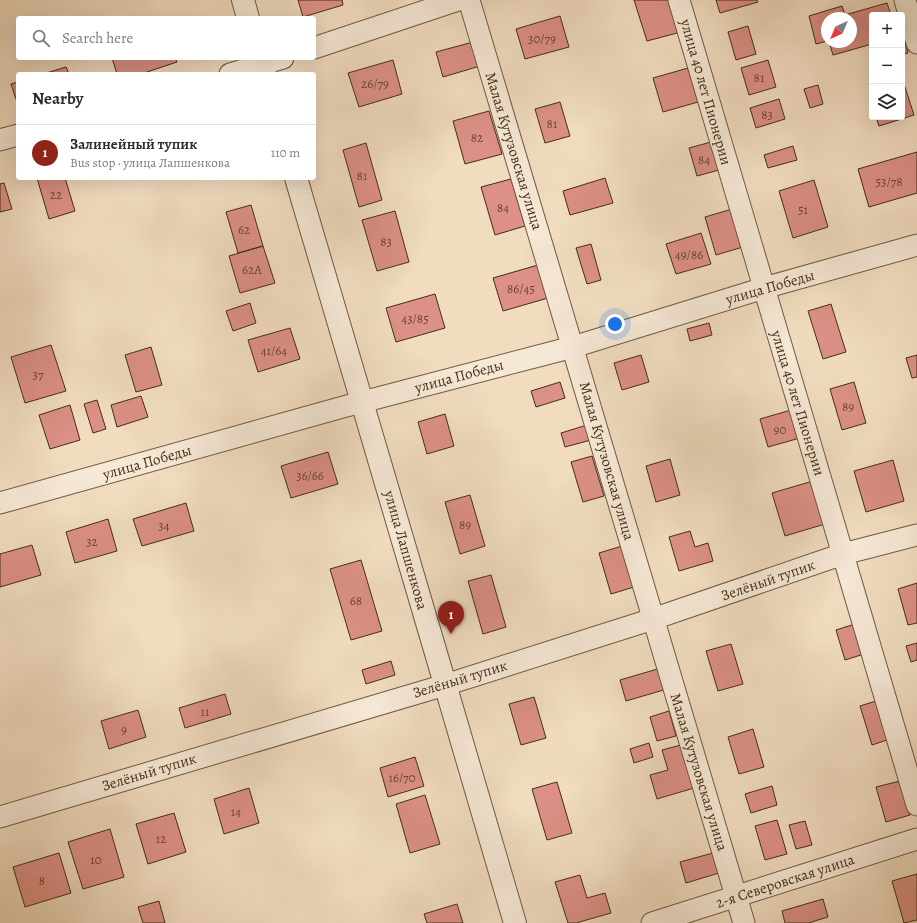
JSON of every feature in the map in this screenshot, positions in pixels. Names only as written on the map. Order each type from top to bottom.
[{"type":"street","points":[[243,0],[247,16]]},
{"type":"street","points":[[316,47],[458,0]]},
{"type":"street","name":"Малая Кутузовская улица","points":[[469,0],[744,923]]},
{"type":"street","name":"улица 40 лет Пионерии","points":[[679,0],[917,805]]},
{"type":"street","points":[[905,0],[917,43]]},
{"type":"street","points":[[238,72],[278,60]]},
{"type":"street","points":[[0,140],[16,136]]},
{"type":"street","name":"улица Лапшенкова","points":[[297,180],[515,923]]},
{"type":"street","name":"улица Победы","points":[[0,503],[362,402],[573,347],[764,288],[917,245]]},
{"type":"street","name":"Зелёный тупик","points":[[0,817],[445,685],[653,619],[843,554],[917,535]]},
{"type":"street","name":"2-я Северовская улица","points":[[652,923],[917,839]]},
{"type":"building","points":[[298,0],[342,0],[343,5],[303,16]]},
{"type":"building","points":[[634,0],[671,0],[681,32],[647,41]]},
{"type":"building","points":[[716,0],[757,0],[758,2],[720,13]]},
{"type":"building","points":[[887,3],[890,12],[869,12],[869,45],[833,55],[831,48],[857,48],[857,12],[856,12]]},
{"type":"building","points":[[842,6],[844,12],[822,12]]},
{"type":"building","points":[[821,12],[821,43],[816,44],[809,16]]},
{"type":"building","points":[[560,16],[569,47],[525,59],[516,29]]},
{"type":"building","points":[[748,26],[756,54],[736,60],[728,32]]},
{"type":"building","points":[[473,42],[480,66],[443,77],[436,52]]},
{"type":"building","points":[[905,42],[908,53],[905,54]]},
{"type":"building","points":[[113,60],[176,60],[177,62],[147,72],[116,72]]},
{"type":"building","points":[[393,60],[402,94],[359,107],[348,73]]},
{"type":"building","points":[[768,60],[776,87],[749,95],[741,68]]},
{"type":"building","points":[[66,67],[68,72],[50,72]]},
{"type":"building","points":[[688,68],[698,102],[663,112],[653,78]]},
{"type":"building","points":[[16,83],[16,99],[11,84]]},
{"type":"building","points":[[818,85],[823,104],[810,108],[804,89]]},
{"type":"building","points":[[905,87],[914,115],[905,118]]},
{"type":"building","points":[[779,99],[785,119],[756,128],[750,108]]},
{"type":"building","points":[[560,102],[570,136],[545,143],[535,109]]},
{"type":"building","points":[[489,111],[502,154],[465,164],[453,121]]},
{"type":"building","points":[[877,120],[898,120],[879,126]]},
{"type":"building","points":[[711,142],[719,170],[697,176],[689,148]]},
{"type":"building","points":[[366,143],[382,200],[359,207],[343,150]]},
{"type":"building","points":[[793,146],[797,160],[768,168],[764,155]]},
{"type":"building","points":[[917,152],[917,193],[869,207],[858,169]]},
{"type":"building","points":[[605,178],[613,203],[570,215],[563,191]]},
{"type":"building","points":[[511,179],[525,226],[495,235],[481,187]]},
{"type":"building","points":[[38,180],[66,180],[75,211],[49,219]]},
{"type":"building","points":[[814,180],[828,227],[793,238],[779,191]]},
{"type":"building","points":[[4,183],[12,209],[0,212],[0,184]]},
{"type":"building","points":[[251,205],[263,246],[238,253],[226,212]]},
{"type":"building","points":[[732,209],[743,247],[716,255],[705,217]]},
{"type":"building","points":[[395,211],[409,262],[377,271],[362,220]]},
{"type":"building","points":[[701,233],[711,264],[676,274],[666,244]]},
{"type":"building","points":[[591,244],[601,280],[587,284],[576,248]]},
{"type":"building","points":[[263,246],[275,283],[240,293],[229,256]]},
{"type":"building","points":[[538,265],[548,298],[503,311],[493,278]]},
{"type":"building","points":[[435,294],[445,328],[396,342],[386,308]]},
{"type":"building","points":[[250,303],[256,323],[233,331],[226,311]]},
{"type":"building","points":[[831,304],[846,352],[823,359],[808,311]]},
{"type":"building","points":[[709,323],[712,335],[690,341],[687,329]]},
{"type":"building","points":[[290,328],[300,359],[258,372],[248,340]]},
{"type":"building","points":[[51,345],[66,391],[25,403],[11,357]]},
{"type":"building","points":[[151,347],[162,385],[136,392],[125,355]]},
{"type":"building","points":[[641,355],[649,382],[622,390],[614,363]]},
{"type":"building","points":[[917,355],[917,377],[912,378],[906,358]]},
{"type":"building","points":[[560,382],[565,398],[536,407],[531,391]]},
{"type":"building","points":[[854,382],[866,423],[842,430],[830,389]]},
{"type":"building","points":[[141,396],[148,417],[117,427],[111,405]]},
{"type":"building","points":[[97,400],[106,429],[93,433],[84,404]]},
{"type":"building","points":[[70,405],[80,440],[50,449],[39,415]]},
{"type":"building","points":[[791,410],[800,438],[768,447],[760,419]]},
{"type":"building","points":[[445,414],[454,446],[427,454],[418,422]]},
{"type":"building","points":[[587,425],[591,440],[565,447],[561,433]]},
{"type":"building","points":[[328,452],[338,484],[291,498],[281,466]]},
{"type":"building","points":[[592,456],[604,496],[583,502],[571,462]]},
{"type":"building","points":[[670,459],[680,495],[656,502],[646,466]]},
{"type":"building","points":[[893,460],[904,501],[866,512],[854,471]]},
{"type":"building","points":[[813,481],[825,524],[785,536],[772,493]]},
{"type":"building","points":[[470,495],[485,546],[460,554],[445,502]]},
{"type":"building","points":[[186,503],[194,531],[142,546],[133,519]]},
{"type":"building","points":[[108,519],[117,551],[75,563],[66,532]]},
{"type":"building","points":[[690,531],[695,547],[708,543],[713,561],[679,571],[669,537]]},
{"type":"building","points":[[32,545],[41,575],[0,587],[0,554]]},
{"type":"building","points":[[622,546],[634,587],[611,594],[599,553]]},
{"type":"building","points":[[361,560],[382,631],[351,640],[330,569]]},
{"type":"building","points":[[491,575],[506,627],[483,634],[468,581]]},
{"type":"building","points":[[917,583],[917,623],[908,625],[898,589]]},
{"type":"building","points":[[855,624],[864,654],[845,660],[836,630]]},
{"type":"building","points":[[917,643],[917,660],[911,662],[906,646]]},
{"type":"building","points":[[731,644],[743,684],[718,691],[706,651]]},
{"type":"building","points":[[391,661],[395,675],[366,684],[362,670]]},
{"type":"building","points":[[661,668],[667,689],[626,701],[620,680]]},
{"type":"building","points":[[225,694],[231,714],[185,728],[179,708]]},
{"type":"building","points":[[534,697],[546,738],[521,745],[509,704]]},
{"type":"building","points":[[876,701],[887,740],[872,745],[860,706]]},
{"type":"building","points":[[138,710],[146,737],[109,749],[101,721]]},
{"type":"building","points":[[669,711],[676,736],[657,741],[650,717]]},
{"type":"building","points":[[753,729],[764,767],[739,774],[728,737]]},
{"type":"building","points":[[649,743],[653,757],[634,763],[630,749]]},
{"type":"building","points":[[681,745],[694,788],[657,799],[650,775],[668,770],[662,750]]},
{"type":"building","points":[[415,757],[424,786],[388,797],[380,768]]},
{"type":"building","points":[[900,781],[910,815],[886,822],[876,787]]},
{"type":"building","points":[[557,782],[572,833],[547,840],[532,789]]},
{"type":"building","points":[[772,786],[777,805],[751,813],[745,794]]},
{"type":"building","points":[[249,788],[259,823],[224,834],[214,799]]},
{"type":"building","points":[[425,795],[440,844],[410,853],[396,804]]},
{"type":"building","points":[[174,813],[186,852],[148,864],[136,824]]},
{"type":"building","points":[[777,820],[787,854],[765,860],[755,826]]},
{"type":"building","points":[[805,821],[812,845],[796,849],[789,825]]},
{"type":"building","points":[[110,829],[124,877],[83,889],[68,842]]},
{"type":"building","points":[[59,853],[71,893],[25,907],[13,867]]},
{"type":"building","points":[[713,853],[719,873],[686,883],[680,862]]},
{"type":"building","points":[[917,874],[917,920],[904,923],[892,881]]},
{"type":"building","points":[[580,875],[587,898],[605,893],[611,913],[576,923],[568,923],[555,882]]},
{"type":"building","points":[[823,899],[828,917],[808,923],[785,923],[782,911]]},
{"type":"building","points":[[159,901],[165,923],[143,923],[138,907]]},
{"type":"building","points":[[457,904],[463,923],[427,923],[424,914]]},
{"type":"place","name":"Залинейный тупик","points":[[451,634]]}]
